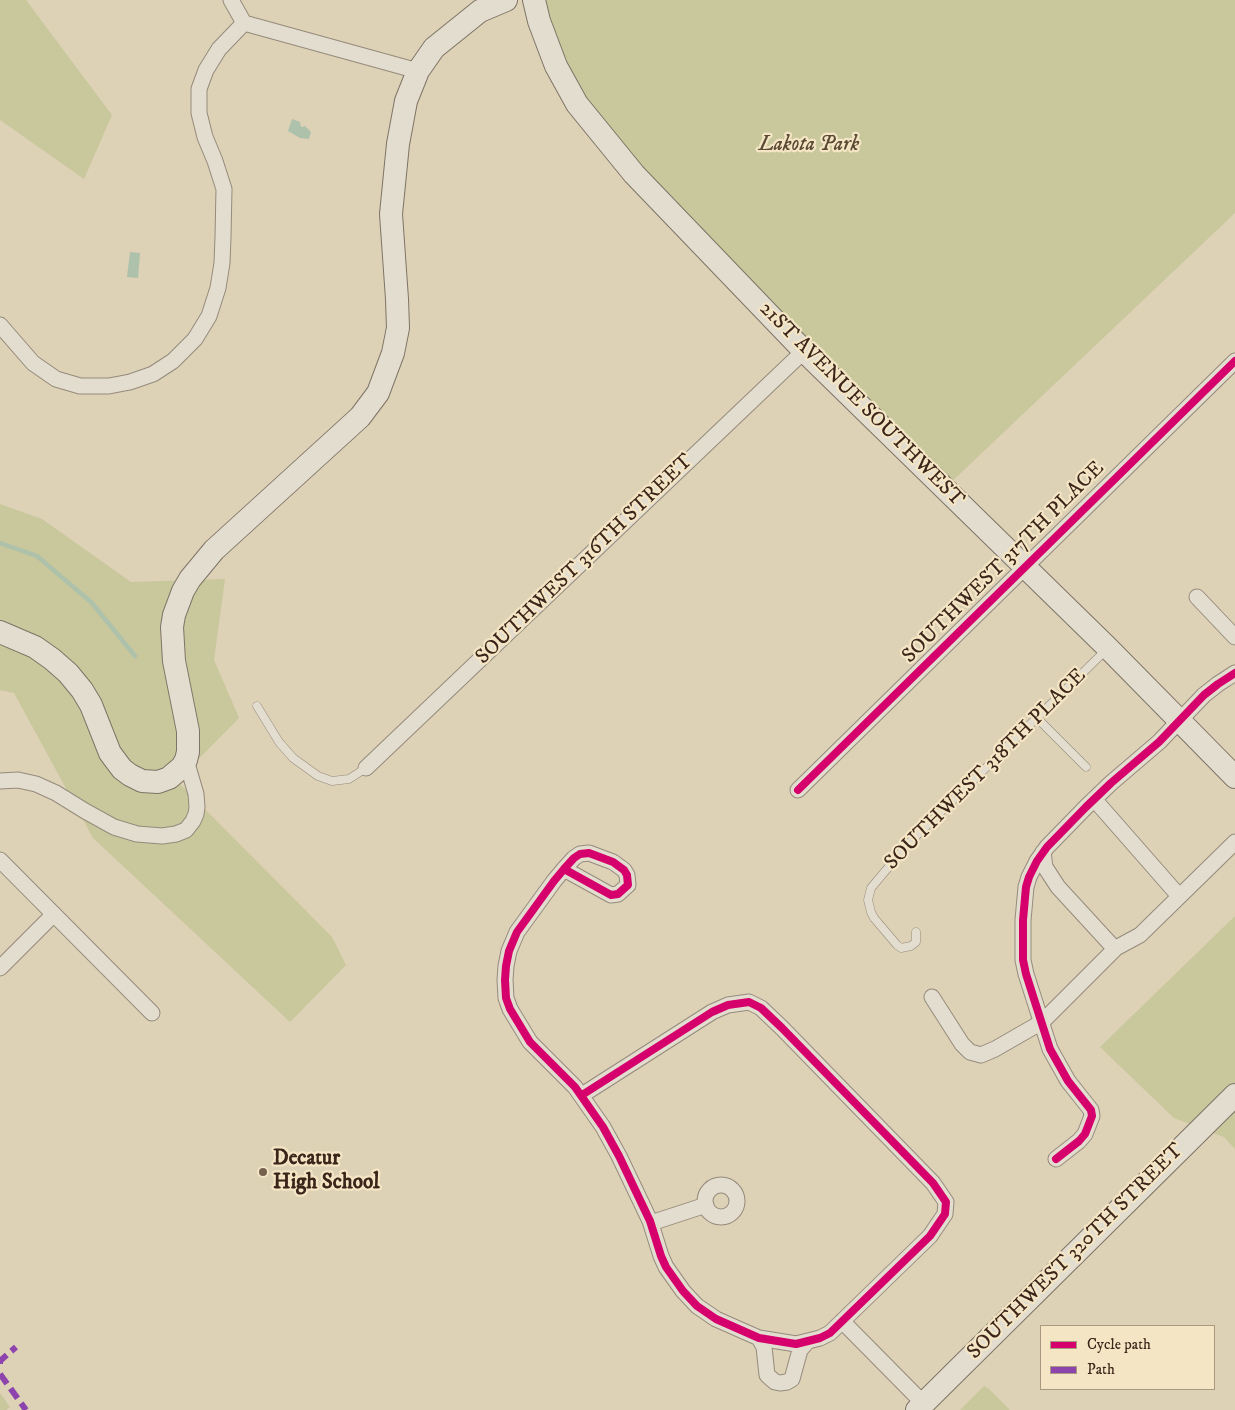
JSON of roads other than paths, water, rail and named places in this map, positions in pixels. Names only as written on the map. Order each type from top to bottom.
[{"type":"main road","points":[[0,632],[17,638],[44,652],[75,681],[96,715],[110,753],[122,769],[130,775],[142,781],[164,780],[176,772],[186,760],[188,731],[172,645],[173,621],[182,591],[214,550],[360,417],[378,392],[393,353],[398,328],[398,299],[391,214],[396,161],[406,101],[418,71],[434,48],[480,11],[506,0]]},
{"type":"main road","name":"21ST AVENUE SOUTHWEST","points":[[534,0],[538,21],[556,66],[577,104],[634,174],[804,351],[1026,566],[1235,777]]},
{"type":"main road","name":"SOUTHWEST 320TH STREET","points":[[920,1407],[1235,1095]]},
{"type":"street","points":[[231,0],[244,23],[418,71]]},
{"type":"street","points":[[0,326],[33,363],[56,379],[80,386],[109,386],[130,382],[153,374],[173,362],[195,339],[210,316],[218,288],[222,263],[224,189],[199,113],[199,89],[206,70],[219,49],[244,23]]},
{"type":"street","name":"SOUTHWEST 316TH STREET","points":[[366,768],[804,351]]},
{"type":"street","name":"SOUTHWEST 317TH PLACE","points":[[798,790],[1235,360]]},
{"type":"street","points":[[1197,597],[1235,637]]},
{"type":"street","points":[[1056,1159],[1085,1134],[1092,1116],[1091,1110],[1079,1096],[1050,1048],[1029,983],[1023,960],[1023,920],[1029,876],[1043,852],[1094,798],[1159,742],[1179,720],[1218,684],[1235,673]]},
{"type":"street","points":[[0,781],[18,780],[36,784],[56,792],[114,827],[137,834],[162,836],[186,830],[196,814],[196,794],[186,760]]},
{"type":"street","points":[[1094,798],[1179,896]]},
{"type":"street","points":[[932,997],[962,1044],[970,1052],[981,1055],[995,1049],[1042,1022],[1115,949],[1140,935],[1235,842]]},
{"type":"street","points":[[1043,852],[1045,868],[1058,887],[1115,949]]},
{"type":"street","points":[[0,860],[152,1013]]},
{"type":"street","points":[[564,869],[517,932],[509,951],[505,980],[506,998],[523,1033],[538,1051],[582,1095],[619,1156],[651,1223],[660,1256],[690,1299],[716,1319],[759,1338],[796,1344],[807,1342],[830,1333],[930,1236],[942,1220],[947,1205],[939,1190],[913,1162],[782,1028],[761,1008],[749,1002],[728,1005],[712,1012],[582,1095]]},
{"type":"street","points":[[0,968],[53,915]]},
{"type":"street","points":[[651,1223],[706,1206]]},
{"type":"street","points":[[842,1321],[920,1407]]},
{"type":"street","points":[[759,1338],[764,1347],[767,1375],[775,1382],[780,1383],[788,1382],[792,1378],[800,1350],[807,1342]]},
{"type":"lane","name":"SOUTHWEST 318TH PLACE","points":[[916,932],[916,942],[911,946],[901,948],[897,945],[871,912],[868,900],[871,888],[908,844],[1108,648]]},
{"type":"lane","points":[[257,706],[279,742],[293,758],[318,776],[332,781],[349,779],[366,768]]},
{"type":"lane","points":[[1036,717],[1086,767]]},
{"type":"waterway","points":[[0,543],[37,556],[92,603],[135,656]]},
{"type":"place","name":"Decatur High School","points":[[263,1172]]},
{"type":"park label","name":"Lakota Park","points":[[809,146]]}]
